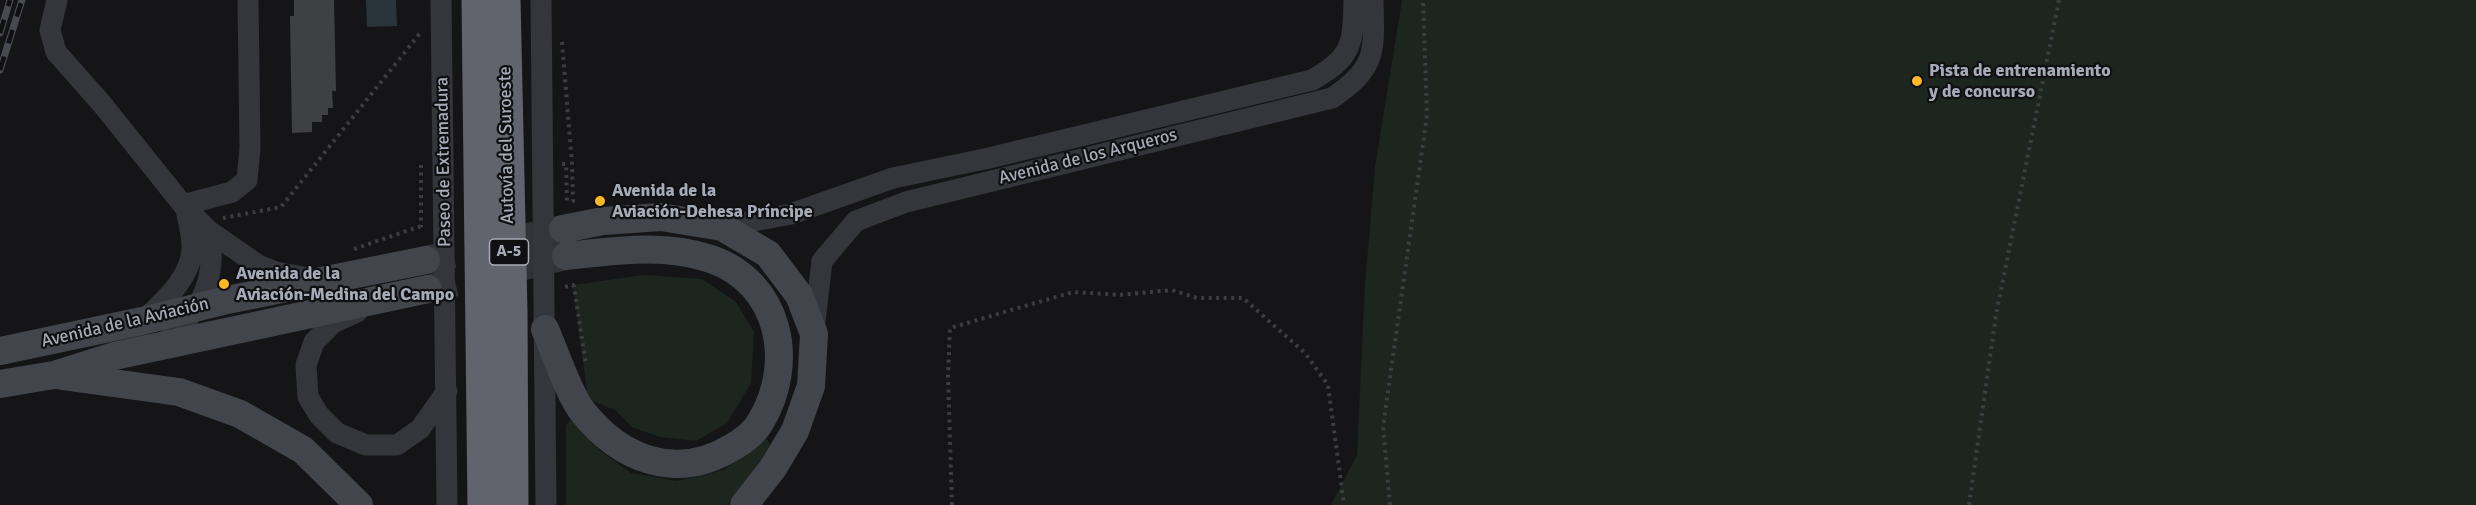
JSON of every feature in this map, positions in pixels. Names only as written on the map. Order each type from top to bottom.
[{"type":"highway","name":"Autovía del Suroeste","points":[[478,0],[484,505]]},
{"type":"highway","name":"Autovía del Suroeste","points":[[504,0],[511,312],[512,505]]},
{"type":"main road","points":[[565,223],[661,216],[723,227],[768,254],[799,295],[814,333],[810,386],[795,431],[773,468],[744,505]]},
{"type":"main road","points":[[545,329],[580,410],[609,440],[644,459],[672,465],[716,457],[742,441],[761,423],[774,391],[780,361],[779,341],[771,312],[755,287],[734,270],[711,259],[678,251],[657,249],[565,223]]},
{"type":"main road","name":"Avenida de la Aviación","points":[[0,351],[426,260]]},
{"type":"main road","name":"Avenida de la Aviación","points":[[0,384],[54,375],[114,356],[428,289]]},
{"type":"main road","points":[[54,375],[179,392],[240,414],[303,450],[359,505]]},
{"type":"street","points":[[57,0],[50,30],[56,52],[102,104],[185,207],[212,225],[258,265],[276,272],[322,281]]},
{"type":"street","points":[[185,207],[232,192],[246,180],[250,148],[248,0]]},
{"type":"street","name":"Paseo de Extremadura","points":[[441,0],[447,505]]},
{"type":"street","points":[[541,0],[546,505]]},
{"type":"street","name":"Avenida de los Arqueros","points":[[723,227],[791,214],[893,178],[989,158],[1312,80],[1331,69],[1343,58],[1353,38],[1354,0]]},
{"type":"street","name":"Avenida de los Arqueros","points":[[814,333],[822,261],[856,221],[906,202],[1332,98],[1350,86],[1365,70],[1374,44],[1373,0]]},
{"type":"street","points":[[142,321],[166,299],[186,271],[192,248],[185,207]]},
{"type":"street","points":[[158,348],[181,329],[205,293],[212,270],[212,225]]},
{"type":"street","name":"Avenida de la Aviación","points":[[382,300],[333,323],[314,342],[306,365],[308,397],[319,416],[337,433],[366,444],[397,445],[420,429],[447,391]]},
{"type":"path","points":[[1390,505],[1383,427],[1427,115],[1423,0]]},
{"type":"path","points":[[1969,505],[1996,315],[2059,0]]},
{"type":"path","points":[[212,225],[281,207],[422,31]]},
{"type":"path","points":[[559,35],[563,43],[565,62],[572,164],[573,201],[565,223]]},
{"type":"path","points":[[558,164],[566,164],[565,223]]},
{"type":"path","points":[[406,231],[421,226]]},
{"type":"path","points":[[565,286],[573,285],[574,287],[587,368]]},
{"type":"path","points":[[952,505],[948,376],[950,328],[1073,292],[1119,295],[1172,290],[1197,298],[1243,297],[1305,353],[1328,385],[1344,505]]},
{"type":"shaded area","points":[[366,0],[396,0],[397,26],[367,27]]},
{"type":"shaded area","points":[[1402,0],[2476,0],[2476,505],[1331,505],[1357,455],[1365,284],[1375,167]]},
{"type":"shaded area","points":[[644,275],[702,279],[736,302],[754,332],[751,383],[727,423],[696,441],[660,437],[632,427],[615,410],[588,399],[573,285]]},
{"type":"shaded area","points":[[571,418],[599,450],[631,473],[677,481],[724,470],[765,436],[772,448],[727,505],[566,505],[566,426]]},
{"type":"building","points":[[294,0],[334,0],[336,91],[332,91],[333,108],[328,108],[328,115],[322,115],[322,122],[312,122],[312,132],[292,133],[290,16],[294,16]]},
{"type":"tunnel","points":[[426,260],[563,229]]},
{"type":"tunnel","points":[[428,289],[566,256]]},
{"type":"railway","points":[[0,33],[10,0]]},
{"type":"railway","points":[[0,70],[22,0]]},
{"type":"place","name":"Pista de entrenamiento y de concurso","points":[[1917,81]]},
{"type":"place","name":"Avenida de la Aviación-Dehesa Príncipe","points":[[600,201]]},
{"type":"place","name":"Avenida de la Aviación-Medina del Campo","points":[[224,284]]}]
